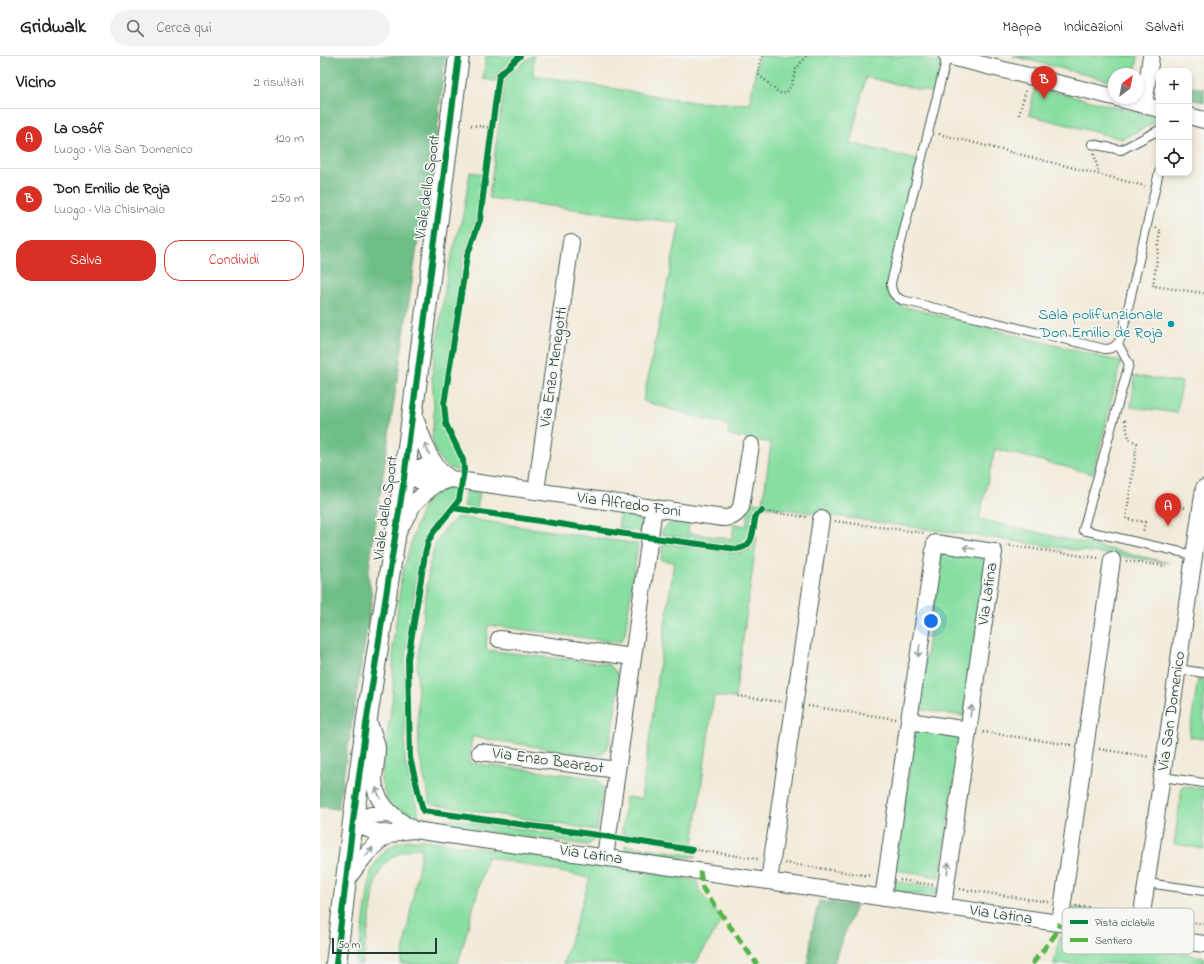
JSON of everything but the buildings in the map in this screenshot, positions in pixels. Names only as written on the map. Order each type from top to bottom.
[{"type":"street","name":"Viale dello Sport","points":[[336,964],[353,821],[367,718],[405,470],[459,56]]},
{"type":"street","points":[[947,56],[974,59],[1108,96]]},
{"type":"street","points":[[1140,104],[1152,107],[1151,56]]},
{"type":"street","points":[[1192,117],[1204,120]]},
{"type":"street","name":"Via Enzo Menegotti","points":[[536,491],[571,242]]},
{"type":"street","points":[[395,538],[414,503],[452,479],[426,448],[412,411]]},
{"type":"street","name":"Via Alfredo Foni","points":[[405,470],[429,467],[452,479],[723,518],[734,516],[738,513],[743,500],[751,445]]},
{"type":"street","name":"Via San Domenico","points":[[1143,908],[1194,555],[1201,536],[1204,488]]},
{"type":"street","name":"Via Enzo Bearzot","points":[[605,857],[654,508]]},
{"type":"street","points":[[769,881],[821,519]]},
{"type":"street","name":"Via Latina","points":[[884,898],[935,543],[994,552],[943,906]]},
{"type":"street","points":[[1062,908],[1112,560]]},
{"type":"street","points":[[499,638],[633,657]]},
{"type":"street","name":"Via Latina","points":[[367,718],[377,746],[374,780],[376,790],[382,803],[390,814],[414,830]]},
{"type":"street","points":[[909,721],[968,730]]},
{"type":"street","name":"Via Enzo Bearzot","points":[[480,752],[617,770]]},
{"type":"street","points":[[353,821],[371,814],[390,814]]},
{"type":"street","name":"Via Latina","points":[[353,821],[370,831],[381,834],[393,834],[414,830],[1060,923]]},
{"type":"street","name":"Via Latina","points":[[345,882],[374,846],[393,834]]},
{"type":"street","points":[[1060,923],[1062,909]]},
{"type":"street","name":"Via Latina","points":[[1194,942],[1204,944]]},
{"type":"lane","points":[[947,56],[891,283],[891,290],[902,300],[1110,349],[1118,344],[1122,335],[1158,176]]},
{"type":"lane","points":[[1092,144],[1121,150],[1156,132]]},
{"type":"lane","points":[[1118,344],[1129,364],[1083,530],[1194,555]]},
{"type":"lane","points":[[1178,669],[1204,673]]},
{"type":"lane","points":[[1162,777],[1204,783]]},
{"type":"lane","points":[[1147,883],[1204,891]]},
{"type":"path","points":[[520,56],[499,75],[480,220],[467,256],[444,404],[446,424],[462,460],[452,479],[459,500],[433,533],[426,548],[408,658],[410,758],[423,811],[764,860]]},
{"type":"path","points":[[763,56],[758,68],[758,74],[782,94],[787,92],[791,86],[796,69],[806,56]]},
{"type":"path","points":[[1019,115],[1027,85]]},
{"type":"path","points":[[471,125],[492,128]]},
{"type":"path","points":[[929,132],[1155,189]]},
{"type":"path","points":[[1092,144],[1099,174]]},
{"type":"path","points":[[1148,222],[1161,231],[1153,286],[1204,293]]},
{"type":"path","points":[[1124,416],[1129,439],[1137,443],[1126,519],[1145,521],[1142,543]]},
{"type":"path","points":[[453,508],[737,549],[744,548],[751,540],[756,515],[762,511]]},
{"type":"path","points":[[738,696],[783,702]]},
{"type":"path","points":[[803,705],[909,721]]},
{"type":"path","points":[[968,730],[1072,745]]},
{"type":"path","points":[[1098,749],[1140,755]]},
{"type":"path","points":[[782,863],[873,876]]},
{"type":"path","points":[[894,879],[939,886]]},
{"type":"path","points":[[957,888],[1053,902]]},
{"type":"path","points":[[1071,905],[1093,908]]},
{"type":"path","points":[[1194,922],[1204,924]]},
{"type":"green space","points":[[320,56],[445,56],[428,217],[418,241],[368,575],[372,597],[338,809],[320,807]]},
{"type":"green space","points":[[486,56],[516,56],[498,74],[496,81],[483,79]]},
{"type":"green space","points":[[531,56],[534,56],[533,75],[693,102],[750,104],[758,56],[914,56],[946,64],[938,94],[866,77],[850,143],[922,161],[889,294],[894,302],[902,306],[1121,362],[1093,474],[995,449],[979,519],[1170,563],[763,506],[757,508],[751,516],[748,536],[742,546],[660,534],[669,524],[679,522],[689,523],[688,533],[732,539],[734,524],[746,526],[750,502],[763,503],[771,443],[728,435],[729,426],[643,401],[680,223],[489,198],[505,78]]},
{"type":"green space","points":[[1013,56],[1138,56],[1136,68],[1108,68],[1108,80]]},
{"type":"green space","points":[[1035,87],[1156,117],[1156,122],[1122,139],[1029,115]]},
{"type":"green space","points":[[1192,87],[1204,89],[1204,102],[1192,100]]},
{"type":"green space","points":[[470,172],[483,174],[477,217],[463,259],[442,414],[446,430],[459,457],[461,472],[444,464],[437,455],[433,444],[434,411],[432,376],[448,269],[463,215]]},
{"type":"green space","points":[[1135,376],[1182,382],[1177,413],[1131,407]]},
{"type":"green space","points":[[449,488],[457,488],[454,501],[429,534],[422,552],[417,575],[405,662],[405,761],[419,816],[432,818],[431,825],[410,821],[389,806],[381,781],[393,693],[393,646],[402,574],[417,523],[424,505],[435,493]]},
{"type":"green space","points":[[466,492],[480,493],[477,509],[464,506],[463,504]]},
{"type":"green space","points":[[620,514],[633,516],[639,520],[643,527],[643,532],[618,528]]},
{"type":"green space","points":[[457,517],[638,544],[625,634],[621,641],[615,642],[488,625],[486,650],[607,664],[618,674],[620,683],[610,742],[605,751],[598,755],[472,737],[469,763],[588,777],[598,781],[603,789],[597,830],[430,804],[419,754],[417,665],[430,562],[436,542],[445,529]]},
{"type":"green space","points":[[757,537],[735,698],[714,696],[693,845],[622,834],[626,797],[641,799],[674,562],[661,560],[663,543],[739,553],[750,547]]},
{"type":"green space","points":[[942,551],[987,557],[964,716],[918,709]]},
{"type":"green space","points":[[1198,679],[1204,680],[1204,739],[1189,737]]},
{"type":"green space","points":[[915,730],[960,737],[940,877],[895,870]]},
{"type":"green space","points":[[1182,786],[1204,789],[1204,849],[1174,844]]},
{"type":"green space","points":[[445,818],[595,839],[590,844],[586,845],[445,826]]},
{"type":"green space","points":[[408,840],[426,840],[660,874],[697,881],[699,890],[722,920],[695,964],[563,964],[590,878],[487,857],[458,964],[401,964],[422,848],[411,849],[391,858],[382,867],[376,880],[362,964],[356,964],[360,947],[371,872],[378,859],[386,849],[397,843]]},
{"type":"green space","points":[[624,845],[697,856],[667,860],[628,853]]},
{"type":"green space","points":[[893,881],[939,888],[937,893],[931,896],[899,892],[895,889]]},
{"type":"green space","points":[[819,901],[856,906],[838,950],[834,964],[808,964],[812,930]]},
{"type":"green space","points":[[1060,936],[1062,936],[1062,954],[1183,954],[1204,957],[1204,964],[1054,964]]},
{"type":"marked path","points":[[700,871],[703,889],[757,964]]},
{"type":"marked path","points":[[1032,964],[1055,935],[1060,923]]},
{"type":"cycle path","points":[[336,964],[353,821],[367,718],[403,486],[459,56]]},
{"type":"cycle path","points":[[520,56],[499,75],[480,220],[467,256],[444,404],[446,424],[463,460],[464,470],[459,500],[433,533],[428,542],[425,554],[408,659],[410,758],[423,811],[598,835],[692,850]]},
{"type":"cycle path","points":[[453,508],[737,549],[747,545],[750,541],[756,515],[762,511]]},
{"type":"place","name":"Don Emilio de Roja","points":[[1044,99]]},
{"type":"place","name":"Sala polifunzionale Don Emilio de Roja","points":[[1171,324]]},
{"type":"place","name":"La Osôf","points":[[1168,526]]}]
